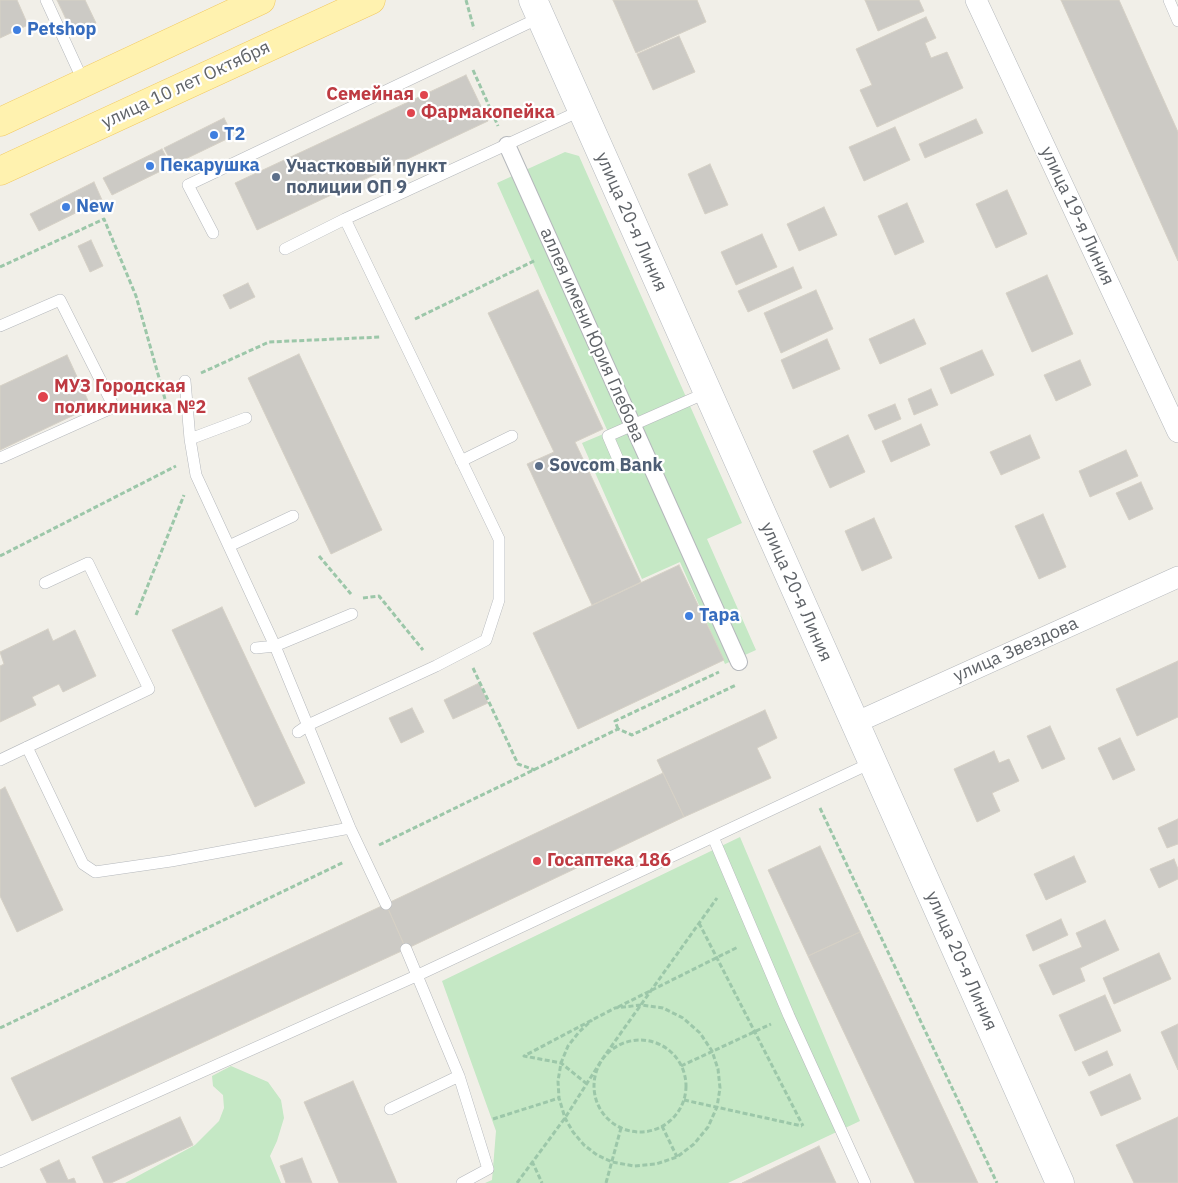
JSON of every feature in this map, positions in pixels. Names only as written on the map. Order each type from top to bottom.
[{"type":"main road","points":[[0,122],[261,0]]},
{"type":"main road","name":"улица 10 лет Октября","points":[[0,171],[371,0]]},
{"type":"main road","name":"улица 20-я Линия","points":[[537,9],[1060,1183]]},
{"type":"street","name":"улица 19-я Линия","points":[[976,0],[1178,432]]},
{"type":"street","name":"аллея имени Юрия Глебова","points":[[506,145],[739,662]]},
{"type":"street","name":"улица Звездова","points":[[855,723],[1178,577]]},
{"type":"lane","points":[[46,0],[84,83]]},
{"type":"lane","points":[[1169,0],[1178,21]]},
{"type":"lane","points":[[213,232],[188,185],[478,47],[537,9]]},
{"type":"lane","points":[[285,249],[345,219],[582,110]]},
{"type":"lane","points":[[298,732],[308,725],[436,666],[486,640],[499,600],[499,539],[345,219]]},
{"type":"lane","points":[[0,326],[60,300],[114,407],[0,458]]},
{"type":"lane","points":[[185,381],[190,439],[196,474],[275,646],[350,828],[386,904]]},
{"type":"lane","points":[[620,464],[608,436],[708,392]]},
{"type":"lane","points":[[190,439],[246,418]]},
{"type":"lane","points":[[461,461],[512,436]]},
{"type":"lane","points":[[229,546],[293,516]]},
{"type":"lane","points":[[0,760],[148,689],[88,564],[45,583]]},
{"type":"lane","points":[[256,648],[275,646],[352,614]]},
{"type":"lane","points":[[27,747],[83,864],[95,872],[171,861],[350,828]]},
{"type":"lane","points":[[0,1162],[416,976],[873,762]]},
{"type":"lane","points":[[712,837],[789,1016],[865,1183]]},
{"type":"lane","points":[[406,949],[459,1076],[488,1169],[462,1183]]},
{"type":"lane","points":[[390,1109],[459,1076]]},
{"type":"path","points":[[466,0],[478,47],[472,67],[506,145]]},
{"type":"path","points":[[0,267],[104,219],[136,296],[167,407]]},
{"type":"path","points":[[185,381],[269,342],[401,337],[413,320],[554,251]]},
{"type":"path","points":[[0,556],[183,462]]},
{"type":"path","points":[[125,641],[186,490]]},
{"type":"path","points":[[319,556],[356,598],[379,596],[436,666]]},
{"type":"path","points":[[466,651],[518,764],[536,770]]},
{"type":"path","points":[[0,1028],[618,729],[632,734],[747,679],[739,662],[614,720],[618,729]]},
{"type":"path","points":[[811,791],[996,1183]]},
{"type":"path","points":[[517,1183],[565,1118],[603,1058],[731,880]]},
{"type":"path","points":[[684,1100],[803,1126],[699,923]]},
{"type":"path","points":[[587,1084],[561,1063],[524,1056],[615,1008],[756,938]]},
{"type":"path","points":[[592,1020],[568,1046],[561,1063],[558,1080],[559,1098],[565,1118],[573,1132],[597,1155],[612,1162],[634,1166],[656,1164],[677,1157],[694,1144],[708,1127],[717,1108],[720,1088],[718,1070],[712,1052],[700,1033],[683,1018],[663,1008],[641,1005],[615,1008]]},
{"type":"path","points":[[681,1066],[789,1016]]},
{"type":"path","points":[[644,1040],[666,1048],[681,1066],[686,1083],[684,1100],[675,1115],[662,1126],[649,1131],[635,1132],[621,1128],[607,1119],[598,1106],[593,1089],[595,1073],[603,1058],[621,1044],[644,1040]]},
{"type":"path","points":[[474,1126],[559,1098]]},
{"type":"path","points":[[662,1126],[677,1157]]},
{"type":"path","points":[[606,1183],[621,1128]]},
{"type":"path","points":[[532,1161],[542,1183]]},
{"type":"green space","points":[[565,152],[579,156],[742,523],[707,539],[756,650],[725,664],[680,562],[642,579],[582,443],[608,432],[497,183]]},
{"type":"green space","points":[[740,837],[860,1121],[728,1183],[485,1183],[492,1180],[496,1131],[442,981]]},
{"type":"green space","points":[[231,1066],[268,1082],[281,1100],[284,1118],[270,1156],[281,1183],[125,1183],[195,1145],[219,1121],[224,1108],[223,1095],[213,1086],[212,1076]]},
{"type":"building","points":[[0,0],[17,0],[28,25],[0,38]]},
{"type":"building","points":[[57,0],[85,0],[96,23],[73,34]]},
{"type":"building","points":[[613,0],[697,0],[706,22],[636,53]]},
{"type":"building","points":[[865,0],[919,0],[924,11],[878,31]]},
{"type":"building","points":[[1061,0],[1119,0],[1178,132],[1178,261]]},
{"type":"building","points":[[926,17],[936,38],[925,43],[931,58],[947,52],[963,88],[877,127],[860,90],[872,85],[856,49]]},
{"type":"building","points":[[679,36],[695,72],[653,90],[637,54]]},
{"type":"building","points":[[466,75],[488,121],[257,230],[235,183]]},
{"type":"building","points":[[224,118],[233,136],[173,165],[164,148]]},
{"type":"building","points":[[976,119],[983,133],[925,158],[919,144]]},
{"type":"building","points":[[895,127],[910,160],[864,181],[849,147]]},
{"type":"building","points":[[162,149],[171,166],[112,195],[103,178]]},
{"type":"building","points":[[710,164],[728,205],[705,214],[688,174]]},
{"type":"building","points":[[94,182],[102,200],[39,231],[30,214]]},
{"type":"building","points":[[1007,190],[1027,234],[996,248],[976,204]]},
{"type":"building","points":[[907,203],[924,242],[895,255],[878,216]]},
{"type":"building","points":[[824,207],[837,235],[799,251],[787,224]]},
{"type":"building","points":[[762,234],[777,267],[736,285],[721,252]]},
{"type":"building","points":[[91,240],[103,266],[90,272],[78,246]]},
{"type":"building","points":[[793,267],[802,288],[748,312],[738,291]]},
{"type":"building","points":[[1047,275],[1073,334],[1032,352],[1006,293]]},
{"type":"building","points":[[248,283],[255,297],[230,309],[223,295]]},
{"type":"building","points":[[538,290],[603,429],[575,442],[641,582],[592,605],[527,464],[554,452],[488,313]]},
{"type":"building","points":[[816,290],[833,329],[781,353],[764,313]]},
{"type":"building","points":[[914,319],[926,344],[880,364],[869,339]]},
{"type":"building","points":[[827,339],[840,369],[793,389],[781,360]]},
{"type":"building","points":[[982,350],[994,375],[951,394],[940,368]]},
{"type":"building","points":[[299,354],[382,530],[331,554],[248,378]]},
{"type":"building","name":"МУЗ Городская поликлиника №2","points":[[67,355],[91,407],[0,450],[0,386]]},
{"type":"building","points":[[1080,360],[1091,385],[1056,401],[1044,375]]},
{"type":"building","points":[[931,389],[938,405],[914,415],[908,399]]},
{"type":"building","points":[[895,404],[901,419],[875,430],[868,415]]},
{"type":"building","points":[[921,424],[930,445],[891,462],[882,441]]},
{"type":"building","points":[[848,435],[865,472],[830,488],[813,451]]},
{"type":"building","points":[[1030,435],[1040,458],[1001,475],[990,452]]},
{"type":"building","points":[[1126,450],[1138,476],[1090,497],[1079,471]]},
{"type":"building","points":[[1141,482],[1153,509],[1129,520],[1116,493]]},
{"type":"building","points":[[1043,514],[1066,567],[1039,579],[1015,526]]},
{"type":"building","points":[[874,518],[892,558],[862,571],[845,531]]},
{"type":"building","points":[[679,565],[724,660],[578,729],[533,633]]},
{"type":"building","points":[[222,607],[305,783],[255,807],[172,630]]},
{"type":"building","points":[[48,629],[53,641],[75,630],[96,676],[63,692],[59,684],[32,697],[36,705],[0,722],[0,666],[4,664],[0,652]]},
{"type":"building","points":[[1178,661],[1178,717],[1137,736],[1116,689]]},
{"type":"building","points":[[479,683],[488,703],[453,719],[444,700]]},
{"type":"building","points":[[412,708],[424,732],[401,743],[389,718]]},
{"type":"building","points":[[765,710],[777,738],[757,748],[771,778],[684,817],[657,760]]},
{"type":"building","points":[[1050,726],[1065,759],[1042,769],[1027,736]]},
{"type":"building","points":[[1120,738],[1135,770],[1113,780],[1098,748]]},
{"type":"building","points":[[994,751],[999,763],[1009,759],[1019,781],[992,793],[1000,811],[977,822],[954,769]]},
{"type":"building","points":[[663,773],[684,817],[406,949],[386,904]]},
{"type":"building","points":[[5,787],[63,910],[17,932],[0,896],[0,790]]},
{"type":"building","points":[[1178,819],[1178,844],[1167,848],[1158,828]]},
{"type":"building","points":[[820,846],[860,932],[808,956],[768,870]]},
{"type":"building","points":[[1074,856],[1086,882],[1046,900],[1034,874]]},
{"type":"building","points":[[1174,859],[1178,869],[1178,879],[1159,888],[1150,869]]},
{"type":"building","points":[[386,904],[406,949],[32,1121],[11,1078]]},
{"type":"building","points":[[1061,919],[1068,935],[1033,951],[1026,935]]},
{"type":"building","points":[[1105,920],[1119,950],[1080,968],[1085,981],[1053,995],[1039,965],[1082,947],[1076,933]]},
{"type":"building","points":[[860,932],[978,1183],[915,1183],[808,956]]},
{"type":"building","points":[[1159,953],[1171,979],[1114,1004],[1103,978]]},
{"type":"building","points":[[1105,995],[1121,1031],[1075,1051],[1059,1015]]},
{"type":"building","points":[[1178,1024],[1178,1070],[1161,1032]]},
{"type":"building","points":[[1107,1051],[1113,1065],[1089,1076],[1082,1062]]},
{"type":"building","points":[[1130,1074],[1141,1099],[1101,1116],[1090,1092]]},
{"type":"building","points":[[353,1081],[397,1183],[339,1183],[304,1102]]},
{"type":"building","points":[[180,1117],[193,1145],[111,1183],[104,1183],[92,1157]]},
{"type":"building","points":[[1178,1117],[1178,1183],[1134,1183],[1116,1145]]},
{"type":"building","points":[[819,1146],[836,1183],[742,1183]]},
{"type":"building","points":[[302,1158],[312,1183],[286,1183],[280,1166]]},
{"type":"building","points":[[59,1160],[68,1180],[74,1178],[76,1183],[47,1183],[40,1169]]},
{"type":"place","name":"Petshop","points":[[17,30]]},
{"type":"place","name":"Семейная","points":[[424,95]]},
{"type":"place","name":"Фармакопейка","points":[[411,113]]},
{"type":"place","name":"T2","points":[[214,135]]},
{"type":"place","name":"Пекарушка","points":[[150,166]]},
{"type":"place","name":"Участковый пункт полиции ОП 9","points":[[276,177]]},
{"type":"place","name":"New","points":[[66,207]]},
{"type":"place","name":"МУЗ Городская поликлиника №2","points":[[43,397]]},
{"type":"place","name":"Sovcom Bank","points":[[539,466]]},
{"type":"place","name":"Тара","points":[[689,616]]},
{"type":"place","name":"Госаптека 186","points":[[537,861]]}]
